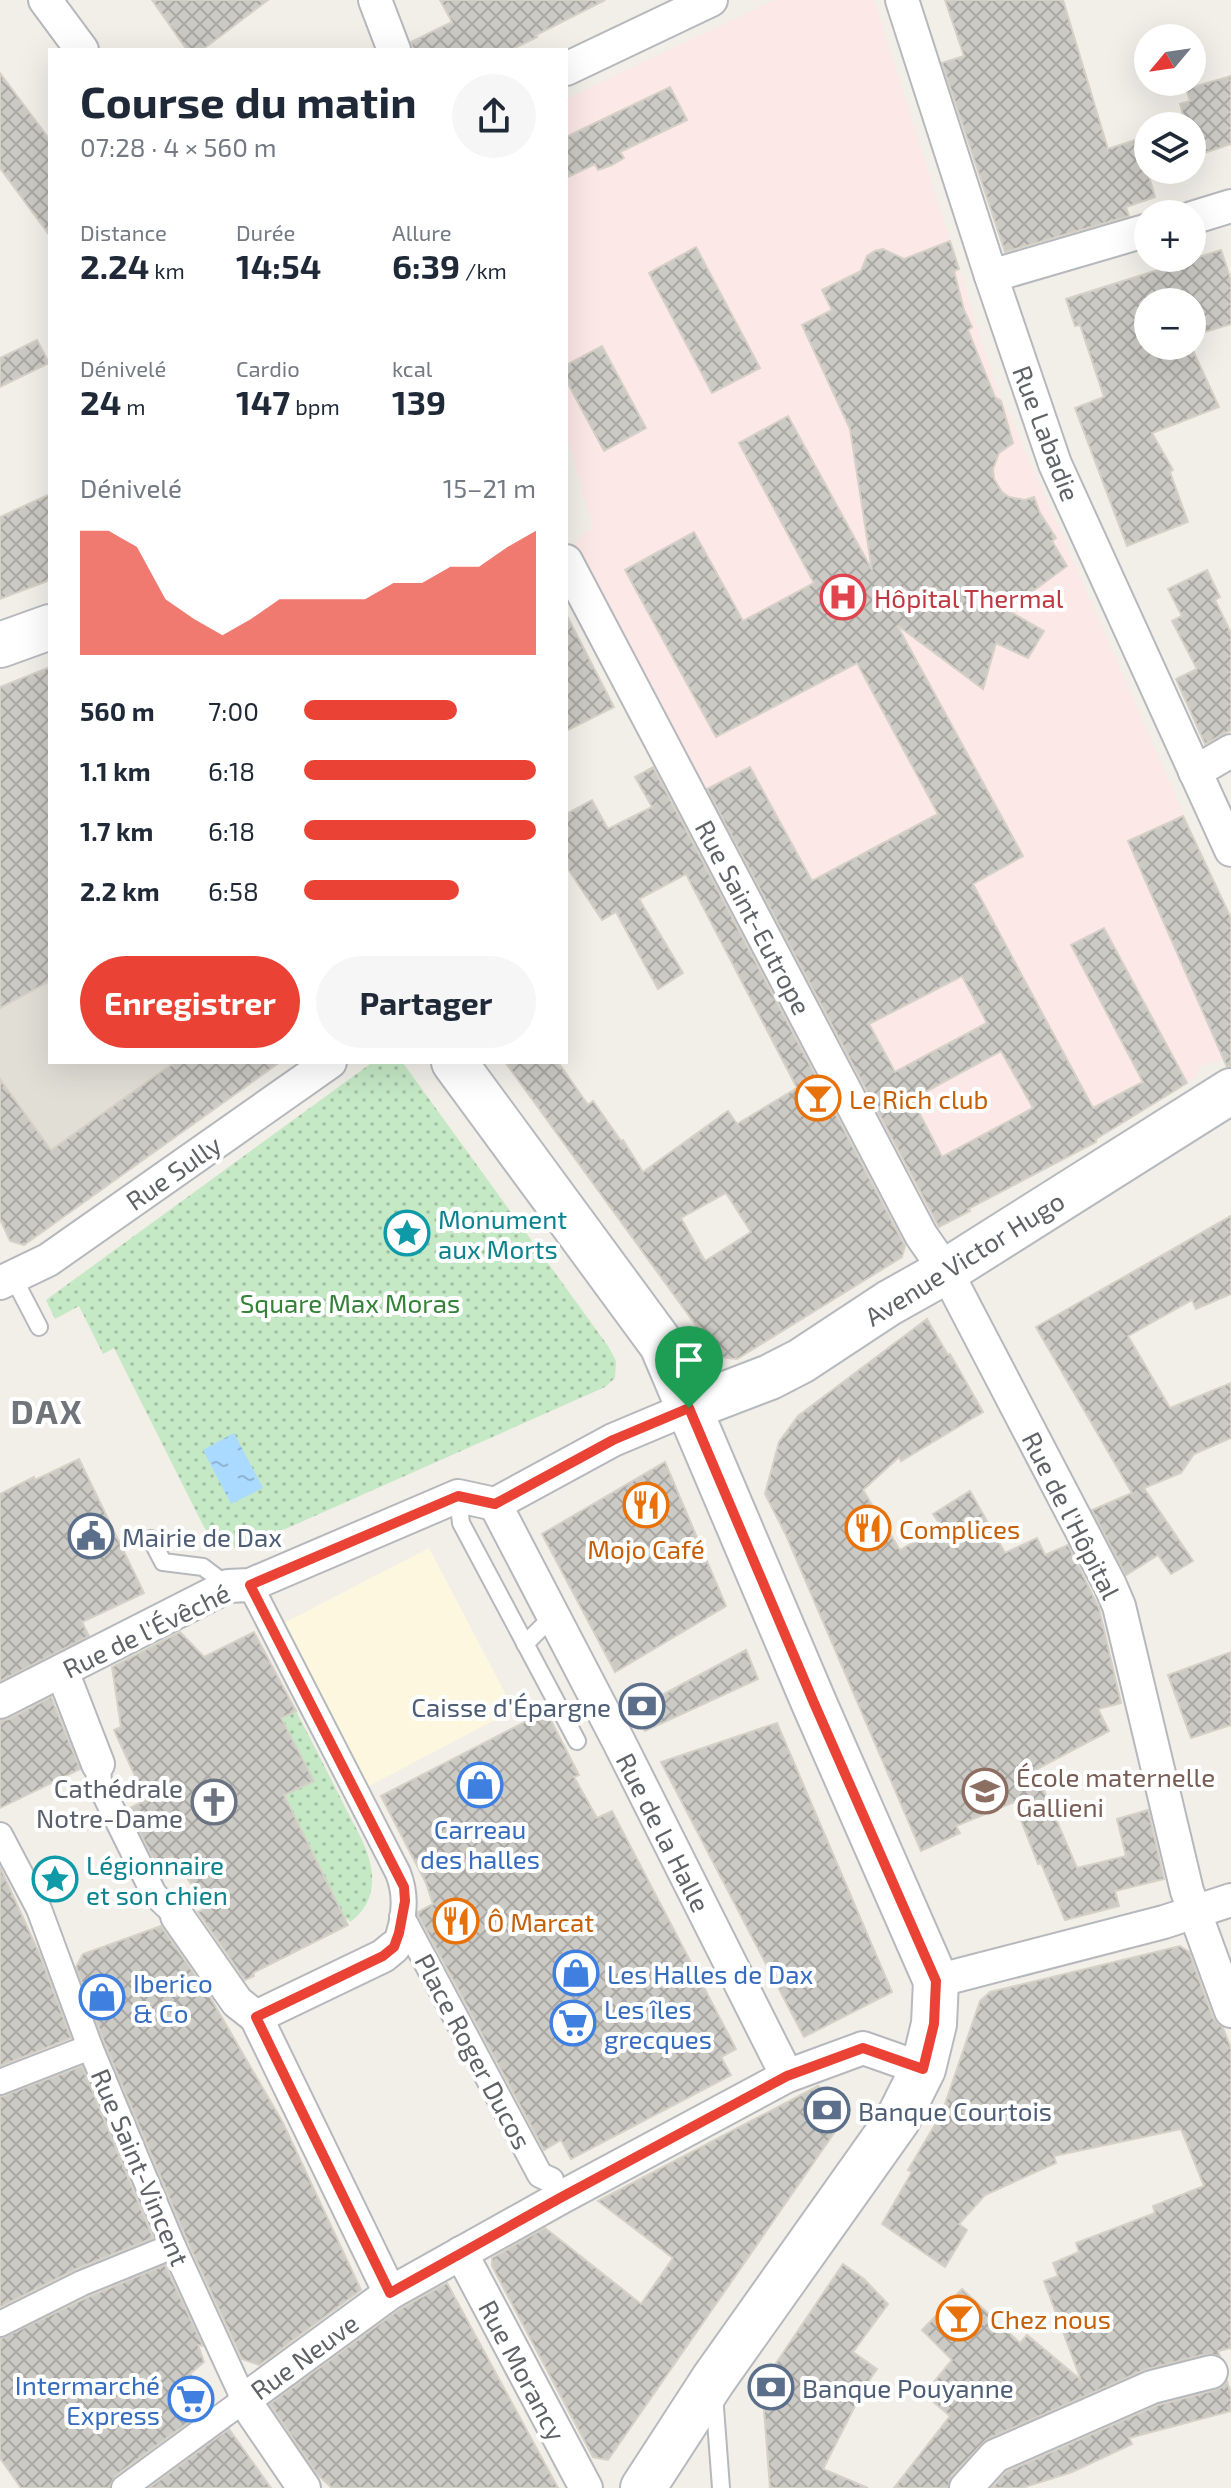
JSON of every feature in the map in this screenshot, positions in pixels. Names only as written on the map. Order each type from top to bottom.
[{"type":"main road","points":[[0,645],[48,628]]},
{"type":"main road","points":[[455,1064],[662,1345],[936,1981],[934,2024],[923,2069],[898,2119],[713,2380],[643,2488]]},
{"type":"main road","name":"Avenue Victor Hugo","points":[[689,1408],[784,1370],[1231,1091]]},
{"type":"street","points":[[45,0],[81,48]]},
{"type":"street","points":[[375,0],[393,48]]},
{"type":"street","points":[[568,68],[711,0]]},
{"type":"street","name":"Rue Labadie","points":[[902,0],[1055,464],[1231,850]]},
{"type":"street","points":[[1206,214],[1231,206]]},
{"type":"street","points":[[991,276],[1134,234]]},
{"type":"street","name":"Rue Saint-Eutrope","points":[[568,565],[921,1235],[946,1271]]},
{"type":"street","points":[[1195,772],[1231,751]]},
{"type":"street","name":"Rue Sully","points":[[4,1270],[48,1260],[327,1064]]},
{"type":"street","name":"Rue de l'Hôpital","points":[[946,1271],[1119,1606],[1194,1913],[1231,2011]]},
{"type":"street","points":[[458,1496],[495,1504],[613,1440],[689,1408]]},
{"type":"street","name":"Rue de l'Évêché","points":[[0,1702],[239,1585],[458,1496]]},
{"type":"street","name":"Rue de la Halle","points":[[495,1504],[787,2076]]},
{"type":"street","points":[[239,1585],[404,1887],[398,1932]]},
{"type":"street","points":[[62,1671],[98,1764],[99,1783],[154,1894],[177,1916],[237,2002],[256,2017],[390,2293]]},
{"type":"street","name":"Rue Saint-Vincent","points":[[0,1835],[39,1909],[90,2047],[173,2246],[244,2400],[304,2488]]},
{"type":"street","points":[[936,1981],[1194,1913],[1231,1900]]},
{"type":"street","name":"Place Roger Ducos","points":[[256,2017],[383,1956],[398,1932],[540,2175],[551,2180]]},
{"type":"street","points":[[0,2082],[90,2047]]},
{"type":"street","name":"Rue Neuve","points":[[124,2488],[390,2293],[787,2076],[863,2048],[923,2069]]},
{"type":"street","points":[[0,2324],[82,2283],[173,2246]]},
{"type":"street","name":"Rue Morancy","points":[[461,2253],[586,2488]]},
{"type":"street","points":[[966,2488],[995,2456],[1152,2387],[1211,2372]]},
{"type":"lane","points":[[4,1270],[39,1327]]},
{"type":"lane","points":[[458,1496],[461,1523],[577,1741]]},
{"type":"lane","points":[[151,1539],[163,1562],[203,1567],[239,1585]]},
{"type":"lane","points":[[525,1644],[546,1623],[547,1604]]},
{"type":"lane","points":[[713,2380],[721,2488]]},
{"type":"shaded area","name":"Hôpital Thermal","points":[[774,0],[874,0],[994,380],[1231,923],[1231,1052],[1198,1069],[1197,1076],[1096,1139],[1096,1142],[969,1208],[970,1211],[933,1231],[572,550],[583,533],[593,529],[568,440],[568,98]]},
{"type":"shaded area","points":[[48,982],[48,1064],[172,1064],[0,1185],[0,1008]]},
{"type":"shaded area","points":[[429,1548],[514,1710],[365,1788],[280,1625]]},
{"type":"green space","name":"Square Max Moras","points":[[370,1064],[404,1064],[608,1346],[616,1361],[615,1378],[605,1387],[265,1538],[229,1547],[208,1535],[114,1348],[103,1354],[79,1306],[55,1319],[46,1300]]},
{"type":"green space","points":[[296,1711],[361,1838],[371,1865],[368,1901],[350,1922],[345,1920],[284,1795],[314,1781],[288,1731],[278,1720]]},
{"type":"water","points":[[234,1433],[263,1488],[231,1504],[203,1450]]},
{"type":"building","points":[[152,0],[268,0],[205,48],[186,48]]},
{"type":"building","points":[[440,0],[605,0],[515,48],[412,48],[411,42],[452,22]]},
{"type":"building","points":[[945,0],[1063,0],[1108,149],[1134,140],[1134,184],[1151,184],[1155,197],[1134,200],[1134,204],[1126,207],[1129,216],[1005,252],[942,63],[964,56]]},
{"type":"building","points":[[0,73],[48,137],[48,233],[0,168]]},
{"type":"building","points":[[1231,76],[1231,144],[1206,152],[1206,112],[1182,112],[1180,104],[1190,101],[1188,96],[1206,96],[1206,83]]},
{"type":"building","points":[[670,87],[687,120],[620,152],[624,158],[612,165],[598,170],[595,164],[568,177],[568,136]]},
{"type":"building","points":[[950,241],[959,269],[954,271],[964,310],[972,327],[968,330],[995,397],[1001,401],[1013,443],[999,453],[993,469],[994,479],[1009,497],[1025,500],[1034,497],[1056,538],[1052,541],[1067,566],[1007,610],[1044,631],[1028,658],[996,643],[983,689],[897,625],[1023,856],[973,884],[1093,1108],[1143,1082],[1071,945],[1104,928],[1187,1083],[1096,1139],[1096,1142],[939,1227],[707,789],[750,767],[812,881],[938,814],[857,663],[716,737],[625,570],[694,532],[743,621],[814,583],[739,443],[788,416],[872,570],[850,429],[802,325],[832,310],[822,290],[861,271],[867,256],[883,249],[904,259]],"holes":[[[962,976],[987,1023],[895,1072],[869,1024]],[[1001,1051],[1033,1108],[942,1157],[912,1099]]]},
{"type":"building","points":[[696,247],[760,368],[712,393],[649,273]]},
{"type":"building","points":[[1221,250],[1231,280],[1231,324],[1206,332],[1206,288],[1134,288],[1134,360],[1197,360],[1219,407],[1152,433],[1173,470],[1170,472],[1188,522],[1127,546],[1075,408],[1104,397],[1080,325],[1075,326],[1066,299],[1151,272],[1206,272],[1206,255]]},
{"type":"building","points":[[37,340],[48,363],[0,387],[0,358]]},
{"type":"building","points":[[602,346],[646,428],[604,451],[568,384],[568,364]]},
{"type":"building","points":[[48,495],[48,581],[0,599],[0,517]]},
{"type":"building","points":[[1207,570],[1220,597],[1215,600],[1231,633],[1231,730],[1205,744],[1176,679],[1197,669],[1172,621],[1182,616],[1168,589]]},
{"type":"building","points":[[568,618],[614,707],[568,730]]},
{"type":"building","points":[[48,668],[48,982],[0,1008],[0,687]]},
{"type":"building","points":[[653,767],[905,1246],[902,1257],[737,1359],[719,1357],[506,1064],[559,1064],[588,1105],[593,1101],[643,1172],[728,1111],[737,1124],[797,1088],[686,874],[639,899],[683,973],[658,989],[616,912],[602,920],[568,869],[568,813],[592,800],[608,829],[652,807],[635,777]],"holes":[[[726,1193],[751,1232],[705,1261],[681,1218]]]},
{"type":"building","points":[[1183,816],[1231,918],[1231,1066],[1227,1067],[1128,841]]},
{"type":"building","points":[[172,1064],[277,1064],[24,1245],[10,1241],[0,1219],[0,1079],[51,1150]]},
{"type":"building","points":[[1231,1216],[1231,1294],[1196,1309],[1192,1300],[1128,1336],[1170,1408],[1231,1383],[1231,1438],[1194,1454],[1181,1473],[1144,1488],[1193,1561],[1171,1574],[1158,1555],[1126,1575],[1092,1510],[1132,1493],[1036,1327]]},
{"type":"building","points":[[927,1319],[983,1412],[901,1461],[899,1457],[863,1490],[900,1550],[941,1526],[933,1514],[970,1491],[1005,1553],[1037,1538],[1045,1555],[1068,1545],[1099,1608],[1121,1703],[1098,1709],[1109,1731],[1035,1770],[1077,1868],[1126,1856],[1117,1819],[1148,1810],[1164,1879],[1115,1891],[1119,1906],[1065,1920],[1041,1863],[1038,1864],[1014,1802],[956,1826],[960,1833],[921,1851],[786,1535],[765,1494],[779,1442],[798,1416]]},
{"type":"building","points":[[79,1459],[144,1593],[82,1622],[89,1636],[0,1681],[0,1494]]},
{"type":"building","points":[[665,1462],[726,1606],[615,1672],[542,1534]]},
{"type":"building","name":"Cathédrale Notre-Dame","points":[[180,1632],[204,1657],[254,1632],[296,1711],[281,1718],[314,1781],[284,1795],[348,1925],[253,1973],[254,1976],[245,1980],[198,1912],[203,1910],[197,1899],[200,1897],[172,1856],[156,1864],[128,1809],[146,1800],[114,1730],[121,1727],[112,1667]]},
{"type":"building","points":[[746,1650],[758,1679],[645,1731],[634,1710]]},
{"type":"building","points":[[1231,1652],[1231,1725],[1191,1738],[1168,1675]]},
{"type":"building","points":[[51,1697],[80,1769],[0,1808],[0,1721]]},
{"type":"building","points":[[546,1711],[579,1775],[574,1777],[597,1818],[612,1811],[736,2049],[721,2057],[731,2075],[571,2159],[561,2140],[544,2150],[418,1915],[418,1912],[433,1904],[426,1883],[381,1796]]},
{"type":"building","points":[[777,1723],[892,1992],[804,2037],[661,1762]]},
{"type":"building","points":[[0,1867],[39,1953],[71,2038],[0,2066]]},
{"type":"building","points":[[161,1926],[210,1997],[283,2123],[361,2290],[259,2365],[242,2359],[187,2240],[76,1967],[83,1954]]},
{"type":"building","points":[[1180,1946],[1189,1952],[1213,2018],[1223,2028],[1231,2048],[1231,2348],[1218,2351],[1220,2356],[1206,2354],[1144,2370],[987,2439],[952,2475],[948,2488],[894,2488],[950,2416],[924,2394],[952,2360],[922,2330],[962,2289],[1020,2343],[1027,2335],[1081,2380],[1044,2281],[1058,2276],[1053,2263],[1079,2252],[1076,2243],[1155,2213],[1153,2206],[1204,2186],[1181,2129],[1054,2156],[1056,2163],[985,2195],[959,2224],[967,2230],[945,2267],[882,2224],[912,2172],[908,2170],[942,2113],[980,2001],[990,1992]]},
{"type":"building","points":[[82,2066],[153,2238],[76,2269],[0,2307],[0,2097]]},
{"type":"building","points":[[818,2086],[850,2110],[608,2460],[593,2457],[492,2266],[492,2258],[545,2228],[641,2304],[673,2258],[598,2201]]},
{"type":"building","points":[[843,2264],[864,2279],[888,2304],[853,2352],[877,2369],[865,2386],[823,2469],[868,2488],[770,2488],[762,2384]]},
{"type":"building","points":[[165,2265],[203,2346],[198,2345],[204,2362],[190,2374],[212,2405],[115,2476],[109,2488],[21,2488],[0,2458],[0,2339]]},
{"type":"building","points":[[447,2283],[558,2488],[332,2488],[317,2474],[270,2404],[400,2309]]},
{"type":"building","points":[[1227,2381],[1231,2411],[1129,2438],[1132,2444],[1072,2472],[1022,2488],[992,2488],[1006,2472],[1158,2405],[1216,2390]]},
{"type":"building","points":[[229,2429],[271,2488],[149,2488]]},
{"type":"place","name":"Hôpital Thermal","points":[[843,597]]},
{"type":"place","name":"Le Rich club","points":[[818,1098]]},
{"type":"place","name":"Monument aux Morts","points":[[407,1233]]},
{"type":"place","name":"Mojo Café","points":[[646,1505]]},
{"type":"place","name":"Complices","points":[[868,1528]]},
{"type":"place","name":"Mairie de Dax","points":[[91,1536]]},
{"type":"place","name":"Caisse d'Épargne","points":[[642,1706]]},
{"type":"place","name":"Carreau des halles","points":[[480,1785]]},
{"type":"place","name":"École maternelle Gallieni","points":[[985,1791]]},
{"type":"place","name":"Cathédrale Notre-Dame","points":[[214,1802]]},
{"type":"place","name":"Légionnaire et son chien","points":[[55,1879]]},
{"type":"place","name":"Ô Marcat","points":[[456,1921]]},
{"type":"place","name":"Les Halles de Dax","points":[[576,1973]]},
{"type":"place","name":"Iberico & Co","points":[[102,1997]]},
{"type":"place","name":"Les îles grecques","points":[[573,2023]]},
{"type":"place","name":"Banque Courtois","points":[[827,2110]]},
{"type":"place","name":"Chez nous","points":[[959,2318]]},
{"type":"place","name":"Banque Pouyanne","points":[[771,2387]]},
{"type":"place","name":"Intermarché Express","points":[[191,2399]]},
{"type":"district","name":"DAX","points":[[47,1410]]},
{"type":"route","points":[[689,1408],[936,1981],[934,2024],[923,2069],[863,2048],[787,2076],[390,2293],[256,2017],[383,1956],[394,1947],[405,1901],[404,1887],[250,1585],[458,1496],[495,1504],[613,1440],[689,1408]]}]
